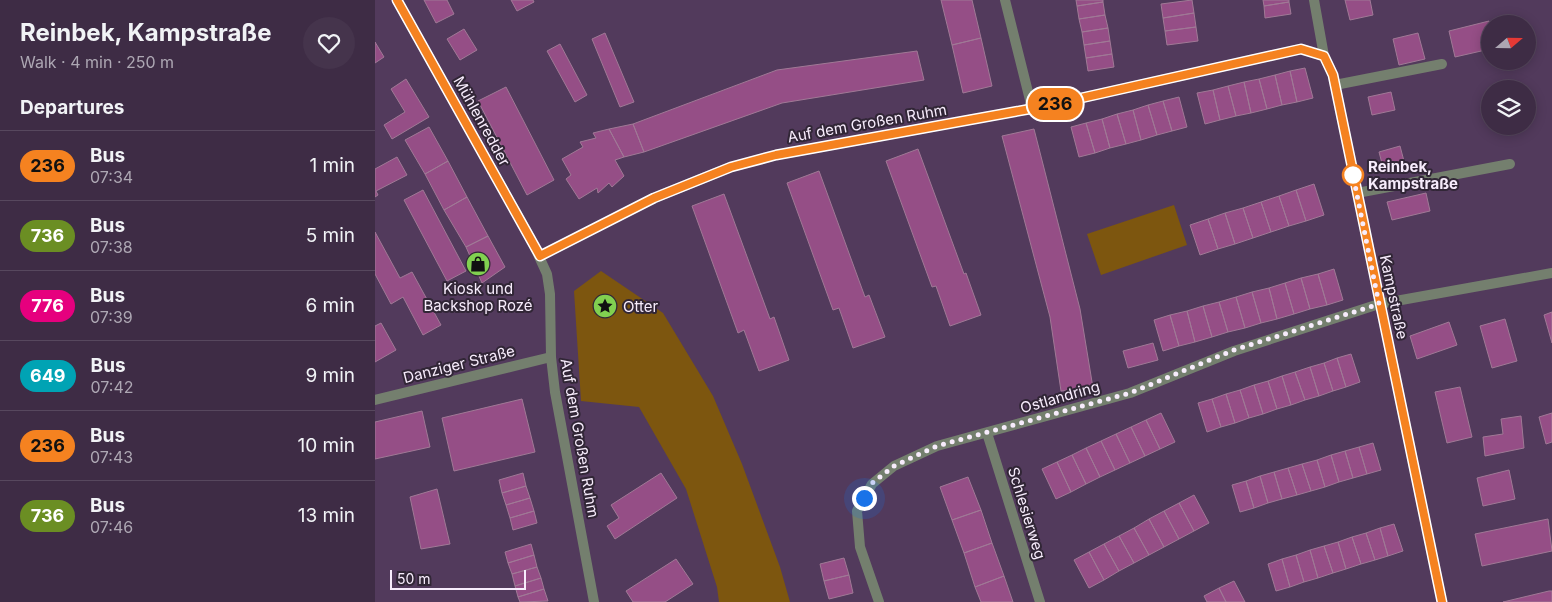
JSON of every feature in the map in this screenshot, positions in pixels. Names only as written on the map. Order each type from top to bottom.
[{"type":"street","name":"Mühlenredder","points":[[397,0],[540,256]]},
{"type":"street","points":[[1005,0],[1032,108]]},
{"type":"street","name":"Kampstraße","points":[[1314,0],[1324,56],[1333,75],[1442,602]]},
{"type":"street","name":"Auf dem Großen Ruhm","points":[[594,602],[555,392],[551,357],[550,294],[547,274],[540,256],[654,198],[731,167],[785,153],[1032,108],[1301,49],[1324,56]]},
{"type":"street","points":[[1335,85],[1442,64]]},
{"type":"street","points":[[1357,193],[1510,164]]},
{"type":"street","name":"Ostlandring","points":[[879,602],[860,547],[857,511],[871,484],[894,466],[937,446],[1130,393],[1234,350],[1379,304],[1552,273]]},
{"type":"street","name":"Danziger Straße","points":[[375,400],[551,357]]},
{"type":"street","name":"Schlesierweg","points":[[987,433],[1040,602]]},
{"type":"shaded area","points":[[1174,205],[1187,245],[1101,275],[1087,234]]},
{"type":"shaded area","points":[[601,271],[663,313],[713,396],[742,464],[780,567],[790,602],[719,602],[717,587],[686,489],[639,407],[581,401],[574,291]]},
{"type":"building","points":[[424,0],[447,0],[454,14],[436,23]]},
{"type":"building","points":[[511,0],[533,0],[534,2],[517,11]]},
{"type":"building","points":[[941,0],[972,0],[981,38],[952,45]]},
{"type":"building","points":[[1076,0],[1103,0],[1103,2],[1077,6]]},
{"type":"building","points":[[1192,0],[1194,13],[1163,18],[1161,4]]},
{"type":"building","points":[[1263,0],[1289,0],[1289,2],[1264,6]]},
{"type":"building","points":[[1345,0],[1370,0],[1373,15],[1350,20]]},
{"type":"building","points":[[1103,2],[1105,15],[1079,19],[1077,6]]},
{"type":"building","points":[[1289,2],[1291,14],[1265,18],[1264,6]]},
{"type":"building","points":[[1194,13],[1196,27],[1165,31],[1163,18]]},
{"type":"building","points":[[1105,15],[1108,28],[1082,32],[1079,19]]},
{"type":"building","points":[[1481,23],[1481,51],[1455,57],[1449,31]]},
{"type":"building","points":[[1196,27],[1198,41],[1167,45],[1165,31]]},
{"type":"building","points":[[1108,28],[1110,41],[1084,45],[1082,32]]},
{"type":"building","points":[[464,29],[477,50],[460,60],[447,39]]},
{"type":"building","points":[[605,33],[634,102],[620,107],[592,39]]},
{"type":"building","points":[[1418,33],[1425,59],[1399,65],[1393,39]]},
{"type":"building","points":[[981,38],[992,86],[963,93],[952,45]]},
{"type":"building","points":[[1110,41],[1112,54],[1086,58],[1084,45]]},
{"type":"building","points":[[375,42],[384,57],[375,63]]},
{"type":"building","points":[[560,44],[587,95],[575,102],[547,51]]},
{"type":"building","points":[[917,51],[924,80],[782,103],[644,152],[633,124],[777,70]]},
{"type":"building","points":[[1112,54],[1114,67],[1088,71],[1086,58]]},
{"type":"building","points":[[1305,68],[1313,98],[1297,102],[1290,71]]},
{"type":"building","points":[[1290,71],[1297,102],[1282,105],[1275,75]]},
{"type":"building","points":[[1275,75],[1282,105],[1267,109],[1259,79]]},
{"type":"building","points":[[406,79],[429,117],[392,139],[384,125],[405,112],[391,89]]},
{"type":"building","points":[[1259,79],[1267,109],[1251,113],[1244,82]]},
{"type":"building","points":[[1244,82],[1251,113],[1236,116],[1228,86]]},
{"type":"building","points":[[1228,86],[1236,116],[1220,120],[1213,90]]},
{"type":"building","points":[[506,87],[554,180],[527,195],[478,101]]},
{"type":"building","points":[[1213,90],[1220,120],[1205,124],[1197,93]]},
{"type":"building","points":[[1391,92],[1395,110],[1372,115],[1368,97]]},
{"type":"building","points":[[1179,97],[1187,127],[1172,131],[1163,101]]},
{"type":"building","points":[[1163,101],[1172,131],[1157,135],[1148,105]]},
{"type":"building","points":[[1148,105],[1157,135],[1141,140],[1133,110]]},
{"type":"building","points":[[1133,110],[1141,140],[1126,144],[1117,114]]},
{"type":"building","points":[[1117,114],[1126,144],[1110,148],[1102,119]]},
{"type":"building","points":[[1102,119],[1110,148],[1095,153],[1086,123]]},
{"type":"building","points":[[1086,123],[1095,153],[1079,157],[1071,127]]},
{"type":"building","points":[[633,124],[644,152],[624,157],[609,129]]},
{"type":"building","points":[[429,127],[448,161],[425,174],[405,140]]},
{"type":"building","points":[[609,129],[624,157],[615,160],[624,176],[612,187],[609,183],[598,193],[597,188],[579,199],[566,179],[571,175],[562,159],[583,147],[580,142],[596,138],[593,133]]},
{"type":"building","points":[[1034,129],[1080,309],[1093,388],[1061,391],[1050,317],[1002,136]]},
{"type":"building","points":[[1400,146],[1405,165],[1384,171],[1379,152]]},
{"type":"building","points":[[918,149],[981,315],[950,326],[936,286],[932,287],[886,161]]},
{"type":"building","points":[[397,157],[407,175],[376,191],[378,195],[375,197],[375,169]]},
{"type":"building","points":[[448,161],[467,197],[444,210],[425,174]]},
{"type":"building","points":[[819,171],[865,297],[869,295],[885,337],[853,348],[839,308],[833,310],[787,183]]},
{"type":"building","points":[[1314,184],[1324,215],[1306,221],[1296,190]]},
{"type":"building","points":[[423,190],[466,271],[447,281],[404,200]]},
{"type":"building","points":[[1296,190],[1306,221],[1289,226],[1279,196]]},
{"type":"building","points":[[1426,193],[1430,211],[1392,220],[1387,202]]},
{"type":"building","points":[[724,194],[770,319],[774,317],[789,360],[759,371],[744,330],[738,333],[692,206]]},
{"type":"building","points":[[1279,196],[1289,226],[1271,232],[1261,202]]},
{"type":"building","points":[[467,197],[488,236],[466,247],[444,210]]},
{"type":"building","points":[[1261,202],[1271,232],[1253,238],[1243,208]]},
{"type":"building","points":[[1243,208],[1253,238],[1235,244],[1225,213]]},
{"type":"building","points":[[1225,213],[1235,244],[1218,249],[1208,219]]},
{"type":"building","points":[[1208,219],[1218,249],[1200,255],[1190,225]]},
{"type":"building","points":[[375,232],[400,278],[412,272],[441,325],[423,335],[403,297],[391,304],[375,274]]},
{"type":"building","points":[[488,236],[505,267],[482,283],[466,247]]},
{"type":"building","points":[[1334,269],[1343,300],[1327,305],[1318,274]]},
{"type":"building","points":[[1318,274],[1327,305],[1310,309],[1301,278]]},
{"type":"building","points":[[1301,278],[1310,309],[1294,314],[1285,283]]},
{"type":"building","points":[[1285,283],[1294,314],[1277,319],[1269,288]]},
{"type":"building","points":[[1269,288],[1277,319],[1261,323],[1252,292]]},
{"type":"building","points":[[1252,292],[1261,323],[1245,328],[1236,297]]},
{"type":"building","points":[[1236,297],[1245,328],[1228,332],[1219,302]]},
{"type":"building","points":[[1219,302],[1228,332],[1212,337],[1203,306]]},
{"type":"building","points":[[1203,306],[1212,337],[1195,342],[1187,311]]},
{"type":"building","points":[[1187,311],[1195,342],[1179,346],[1170,315]]},
{"type":"building","points":[[1552,312],[1552,343],[1544,315]]},
{"type":"building","points":[[1170,315],[1179,346],[1163,351],[1154,320]]},
{"type":"building","points":[[1505,319],[1517,361],[1492,368],[1480,326]]},
{"type":"building","points":[[1449,322],[1457,345],[1417,359],[1410,336]]},
{"type":"building","points":[[381,323],[396,350],[375,362],[375,326]]},
{"type":"building","points":[[1153,343],[1158,360],[1128,368],[1123,351]]},
{"type":"building","points":[[1351,354],[1360,382],[1346,387],[1337,358]]},
{"type":"building","points":[[1337,358],[1346,387],[1333,391],[1324,363]]},
{"type":"building","points":[[1324,363],[1333,391],[1319,396],[1310,367]]},
{"type":"building","points":[[1310,367],[1319,396],[1305,400],[1295,372]]},
{"type":"building","points":[[1295,372],[1305,400],[1291,405],[1282,376]]},
{"type":"building","points":[[1282,376],[1291,405],[1277,409],[1268,381]]},
{"type":"building","points":[[1268,381],[1277,409],[1263,414],[1254,385]]},
{"type":"building","points":[[1254,385],[1263,414],[1249,418],[1240,390]]},
{"type":"building","points":[[1460,387],[1472,437],[1447,443],[1435,392]]},
{"type":"building","points":[[1240,390],[1249,418],[1235,423],[1226,394]]},
{"type":"building","points":[[1226,394],[1235,423],[1221,427],[1212,399]]},
{"type":"building","points":[[522,399],[535,452],[454,471],[442,418]]},
{"type":"building","points":[[1212,399],[1221,427],[1207,432],[1198,403]]},
{"type":"building","points":[[422,411],[430,447],[375,459],[375,422]]},
{"type":"building","points":[[1161,413],[1175,442],[1160,449],[1146,420]]},
{"type":"building","points":[[1552,413],[1552,442],[1546,444],[1539,417]]},
{"type":"building","points":[[1521,416],[1524,448],[1485,456],[1483,437],[1503,434],[1501,419]]},
{"type":"building","points":[[1146,420],[1160,449],[1145,456],[1131,427]]},
{"type":"building","points":[[1131,427],[1145,456],[1130,463],[1116,434]]},
{"type":"building","points":[[1116,434],[1130,463],[1115,470],[1101,441]]},
{"type":"building","points":[[1101,441],[1115,470],[1100,477],[1086,448]]},
{"type":"building","points":[[1373,443],[1381,470],[1367,474],[1359,447]]},
{"type":"building","points":[[1359,447],[1367,474],[1353,478],[1345,451]]},
{"type":"building","points":[[1086,448],[1100,477],[1086,484],[1072,455]]},
{"type":"building","points":[[1345,451],[1353,478],[1339,482],[1331,455]]},
{"type":"building","points":[[1072,455],[1086,484],[1071,492],[1057,462]]},
{"type":"building","points":[[1331,455],[1339,482],[1325,487],[1317,460]]},
{"type":"building","points":[[1317,460],[1325,487],[1311,491],[1302,464]]},
{"type":"building","points":[[1057,462],[1071,492],[1056,499],[1042,469]]},
{"type":"building","points":[[1302,464],[1311,491],[1297,495],[1288,468]]},
{"type":"building","points":[[1288,468],[1297,495],[1282,499],[1274,472]]},
{"type":"building","points":[[1509,470],[1515,499],[1483,506],[1477,478]]},
{"type":"building","points":[[1274,472],[1282,499],[1268,503],[1260,476]]},
{"type":"building","points":[[523,473],[526,486],[502,493],[499,480]]},
{"type":"building","points":[[661,473],[677,498],[615,539],[607,526],[619,518],[611,505]]},
{"type":"building","points":[[1260,476],[1268,503],[1254,508],[1246,481]]},
{"type":"building","points":[[968,477],[981,510],[952,520],[940,487]]},
{"type":"building","points":[[1246,481],[1254,508],[1240,512],[1232,485]]},
{"type":"building","points":[[526,486],[530,498],[506,505],[502,493]]},
{"type":"building","points":[[437,489],[450,544],[421,549],[410,497]]},
{"type":"building","points":[[1194,495],[1209,523],[1194,531],[1179,503]]},
{"type":"building","points":[[530,498],[534,511],[510,518],[506,505]]},
{"type":"building","points":[[1179,503],[1194,531],[1179,539],[1164,511]]},
{"type":"building","points":[[981,510],[992,543],[964,553],[952,520]]},
{"type":"building","points":[[534,511],[537,523],[513,530],[510,518]]},
{"type":"building","points":[[1164,511],[1179,539],[1164,547],[1149,519]]},
{"type":"building","points":[[1149,519],[1164,547],[1149,555],[1134,528]]},
{"type":"building","points":[[1548,519],[1552,551],[1482,566],[1475,534]]},
{"type":"building","points":[[1394,524],[1403,551],[1388,556],[1380,528]]},
{"type":"building","points":[[1134,528],[1149,555],[1134,563],[1119,536]]},
{"type":"building","points":[[1380,528],[1388,556],[1375,560],[1366,533]]},
{"type":"building","points":[[1366,533],[1375,560],[1361,564],[1352,537]]},
{"type":"building","points":[[1119,536],[1134,563],[1119,571],[1104,544]]},
{"type":"building","points":[[1352,537],[1361,564],[1346,569],[1338,542]]},
{"type":"building","points":[[1338,542],[1346,569],[1333,573],[1324,546]]},
{"type":"building","points":[[992,543],[1004,576],[975,587],[964,553]]},
{"type":"building","points":[[531,544],[534,555],[508,563],[505,552]]},
{"type":"building","points":[[1104,544],[1119,571],[1104,580],[1089,552]]},
{"type":"building","points":[[1324,546],[1333,573],[1318,578],[1310,550]]},
{"type":"building","points":[[1310,550],[1318,578],[1304,582],[1296,555]]},
{"type":"building","points":[[1089,552],[1104,580],[1089,588],[1074,560]]},
{"type":"building","points":[[534,555],[537,567],[512,574],[508,563]]},
{"type":"building","points":[[1296,555],[1304,582],[1290,587],[1282,559]]},
{"type":"building","points":[[844,558],[849,575],[824,581],[820,564]]},
{"type":"building","points":[[676,559],[693,584],[665,602],[633,602],[626,591]]},
{"type":"building","points":[[1282,559],[1290,587],[1276,591],[1268,564]]},
{"type":"building","points":[[537,567],[541,578],[515,586],[512,574]]},
{"type":"building","points":[[849,575],[853,593],[829,599],[824,581]]},
{"type":"building","points":[[1004,576],[1013,602],[981,602],[975,587]]},
{"type":"building","points":[[541,578],[544,589],[518,597],[515,586]]},
{"type":"building","points":[[1234,581],[1245,602],[1226,602],[1219,588]]},
{"type":"building","points":[[1219,588],[1226,602],[1207,602],[1204,596]]},
{"type":"building","points":[[544,589],[548,601],[520,602],[518,597]]},
{"type":"building","points":[[1552,591],[1552,602],[1503,602]]},
{"type":"bus line","name":"236","points":[[397,0],[540,256],[654,198],[731,167],[776,155],[1041,107],[1301,49],[1324,56],[1333,75],[1442,602]]},
{"type":"place","name":"Reinbek, Kampstraße","points":[[1353,175]]},
{"type":"place","name":"Kiosk und Backshop Rozé","points":[[478,264]]},
{"type":"place","name":"Otter","points":[[605,306]]},
{"type":"route","points":[[864,498],[871,484],[894,466],[937,446],[1130,393],[1234,350],[1379,304],[1353,175]]}]
